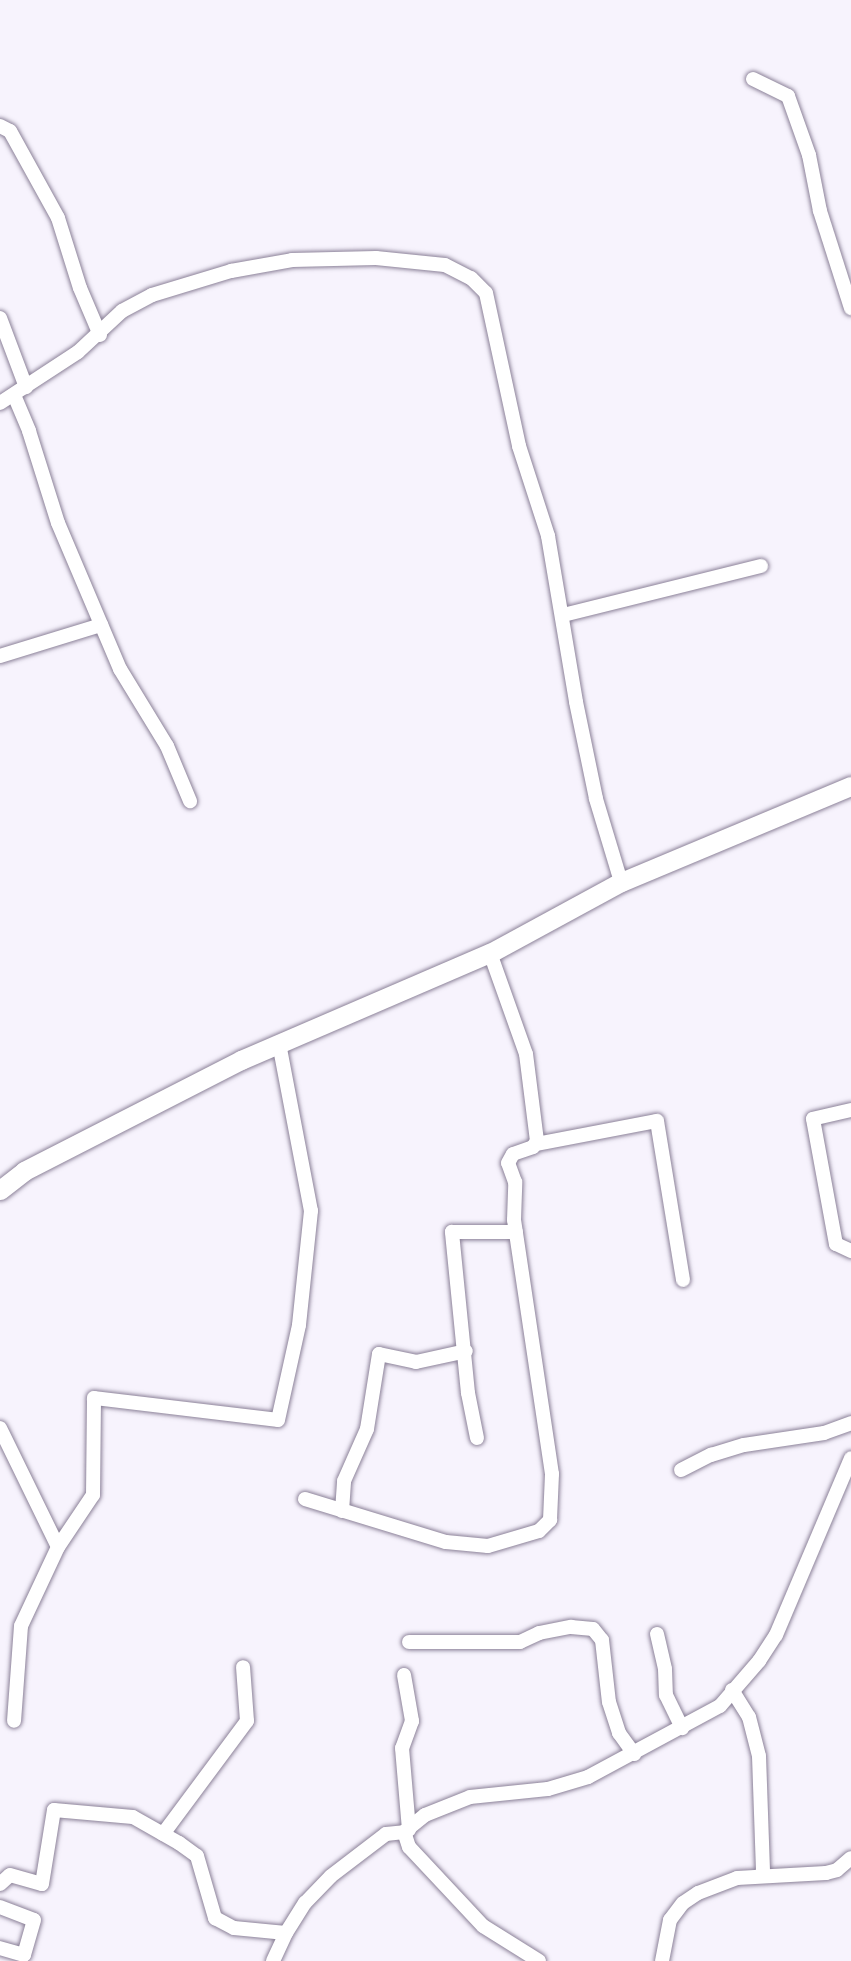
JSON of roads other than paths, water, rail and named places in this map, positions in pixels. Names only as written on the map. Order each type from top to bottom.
[{"type":"street","points":[[753,79],[788,96],[809,155],[820,211],[851,308]]},
{"type":"street","points":[[0,126],[10,131],[58,218],[80,288],[100,335]]},
{"type":"street","points":[[0,403],[100,335],[122,312],[152,295],[231,271],[292,260],[376,258],[445,265],[460,271],[486,293],[502,378],[519,446],[548,536],[576,702],[596,799],[621,882]]},
{"type":"street","points":[[0,318],[26,387]]},
{"type":"street","points":[[13,395],[29,431],[58,523],[120,669],[167,746],[190,801]]},
{"type":"street","points":[[563,615],[761,566]]},
{"type":"street","points":[[0,656],[101,625]]},
{"type":"street","points":[[0,1189],[24,1171],[241,1060],[490,953],[621,882],[851,786]]},
{"type":"street","points":[[490,953],[526,1054],[536,1144]]},
{"type":"street","points":[[14,1721],[21,1626],[58,1547],[93,1495],[94,1398],[278,1420],[299,1325],[311,1211],[279,1044]]},
{"type":"street","points":[[851,1110],[813,1119],[836,1244],[851,1251]]},
{"type":"street","points":[[305,1499],[446,1542],[488,1546],[539,1531],[549,1524],[552,1514],[552,1474],[516,1233],[515,1182],[508,1160],[513,1154],[536,1144],[657,1121],[684,1280]]},
{"type":"street","points":[[477,1438],[468,1393],[466,1351],[452,1231],[516,1233]]},
{"type":"street","points":[[342,1510],[344,1481],[367,1429],[379,1354],[416,1362],[466,1351]]},
{"type":"street","points":[[681,1470],[711,1455],[744,1445],[824,1433],[851,1423]]},
{"type":"street","points":[[0,1428],[58,1547]]},
{"type":"street","points":[[273,1961],[286,1933],[305,1903],[331,1876],[386,1833],[406,1831],[425,1815],[470,1797],[548,1789],[588,1777],[720,1706],[759,1661],[776,1635],[851,1458]]},
{"type":"street","points":[[409,1642],[520,1642],[539,1633],[571,1627],[593,1629],[602,1640],[609,1702],[619,1732],[634,1754]]},
{"type":"street","points":[[657,1634],[665,1670],[666,1695],[682,1728]]},
{"type":"street","points":[[163,1834],[247,1721],[243,1667]]},
{"type":"street","points":[[404,1675],[412,1721],[402,1748],[409,1847],[483,1926],[540,1961]]},
{"type":"street","points":[[732,1690],[749,1717],[759,1756],[763,1873],[759,1876]]},
{"type":"street","points":[[0,1884],[10,1875],[42,1884],[54,1810],[133,1818],[197,1856],[215,1919],[234,1928],[286,1933]]},
{"type":"street","points":[[662,1961],[670,1920],[683,1903],[726,1881],[759,1876],[826,1873],[837,1870],[851,1858]]},
{"type":"street","points":[[0,1907],[34,1920],[24,1955],[0,1948]]}]
